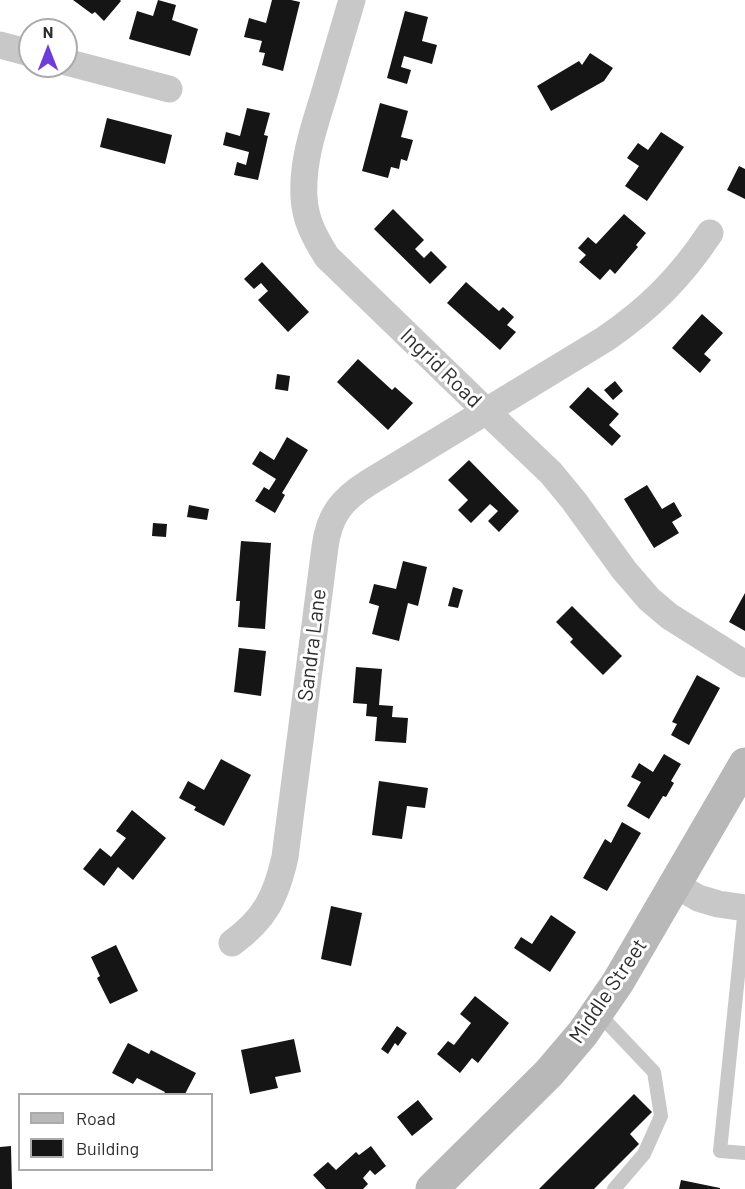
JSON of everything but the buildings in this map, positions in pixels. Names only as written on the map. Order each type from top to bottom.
[{"type":"main road","name":"Middle Street","points":[[432,1189],[549,1073],[598,1013],[676,885],[745,764]]},
{"type":"street","name":"Ingrid Road","points":[[352,0],[311,137],[304,173],[304,199],[308,223],[315,237],[327,257],[551,472],[624,570],[649,599],[669,616],[745,664]]},
{"type":"street","points":[[0,45],[18,50]]},
{"type":"street","points":[[78,65],[169,89]]},
{"type":"street","name":"Sandra Lane","points":[[232,943],[258,920],[270,902],[281,878],[324,547],[337,510],[355,492],[605,339],[631,320],[671,284],[710,233]]},
{"type":"street","points":[[676,885],[698,898],[745,908]]},
{"type":"lane","points":[[745,908],[720,1151],[745,1153]]},
{"type":"lane","points":[[598,1013],[654,1072],[661,1116],[644,1154],[614,1189]]}]
